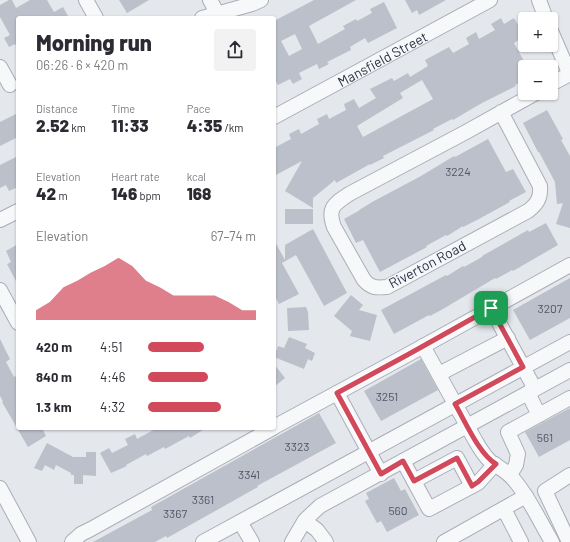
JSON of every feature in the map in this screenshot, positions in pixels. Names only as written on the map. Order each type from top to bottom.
[{"type":"street","points":[[86,0],[95,16]]},
{"type":"street","points":[[210,0],[219,16],[261,0]]},
{"type":"street","name":"Mansfield Street","points":[[276,114],[342,81],[490,0]]},
{"type":"street","points":[[539,0],[543,12]]},
{"type":"street","points":[[558,47],[570,75],[558,81]]},
{"type":"street","points":[[0,67],[9,86]]},
{"type":"street","name":"Riverton Road","points":[[501,112],[540,186],[539,199],[534,206],[387,287],[374,287],[368,285],[334,227],[331,214],[332,208],[337,202],[349,194],[523,100]]},
{"type":"street","points":[[0,220],[16,212]]},
{"type":"street","points":[[276,427],[570,265]]},
{"type":"street","points":[[0,290],[16,319]]},
{"type":"street","points":[[491,308],[523,367],[539,415]]},
{"type":"street","points":[[439,374],[508,338]]},
{"type":"street","points":[[203,542],[570,342]]},
{"type":"street","points":[[423,346],[483,452],[491,461],[514,479],[526,496],[552,542]]},
{"type":"street","points":[[292,542],[305,521],[320,506],[570,370]]},
{"type":"street","points":[[337,393],[381,474]]},
{"type":"street","points":[[510,475],[516,465],[518,454],[508,432],[570,398]]},
{"type":"street","points":[[79,539],[270,430]]},
{"type":"street","points":[[414,481],[457,458],[472,486]]},
{"type":"street","points":[[403,461],[429,509],[478,482],[496,464]]},
{"type":"street","points":[[569,538],[545,491],[570,475]]},
{"type":"street","points":[[0,488],[29,542]]},
{"type":"street","points":[[444,542],[526,496]]},
{"type":"street","points":[[504,509],[521,542]]},
{"type":"street","points":[[305,521],[317,530],[326,542]]},
{"type":"street","points":[[240,522],[252,542]]},
{"type":"building","points":[[12,0],[16,8],[30,0],[47,0],[54,12],[63,7],[68,16],[16,16],[16,46],[15,44],[9,47],[4,38],[10,35],[0,17],[0,5]]},
{"type":"building","points":[[119,0],[149,0],[127,13]]},
{"type":"building","points":[[314,0],[356,0],[309,26],[318,44],[345,29],[343,26],[372,13],[370,9],[384,2],[397,28],[368,43],[365,38],[350,47],[351,50],[327,62],[329,64],[319,69],[317,64],[299,73],[302,79],[293,84],[290,79],[278,85],[276,82],[276,20]],"holes":[[[295,34],[302,49],[289,56],[281,41]]]},
{"type":"building","points":[[405,0],[446,0],[419,15],[417,10],[412,13]]},
{"type":"building","points":[[501,18],[504,24],[514,18],[518,25],[518,40],[514,43],[523,60],[518,60],[518,84],[515,85],[516,86],[453,120],[452,119],[433,129],[434,130],[383,156],[384,158],[336,183],[335,180],[313,198],[313,208],[285,191],[302,161],[276,175],[276,147],[291,139],[289,134],[299,129],[301,134],[319,124],[317,119],[327,114],[329,119],[346,110],[344,104],[354,99],[359,108],[376,98],[370,89],[392,78],[394,81],[408,73],[410,77],[428,66],[425,60],[449,47],[453,53],[469,44],[466,38],[476,32],[479,39],[495,30],[491,24]],"holes":[[[422,80],[433,99],[363,137],[357,126],[403,98],[400,93]]]},
{"type":"building","points":[[547,110],[563,139],[561,140],[570,156],[570,228],[556,224],[563,203],[557,204],[555,182],[523,123]]},
{"type":"building","points":[[16,114],[16,138],[0,146],[0,122]]},
{"type":"building","points":[[488,139],[506,172],[513,169],[526,192],[380,272],[363,240],[356,243],[344,219],[454,156],[455,157]]},
{"type":"building","points":[[16,157],[16,188],[9,191],[6,185],[0,188],[0,165]]},
{"type":"building","points":[[285,209],[313,209],[313,224],[285,224]]},
{"type":"building","points":[[546,223],[558,245],[513,271],[512,270],[496,279],[495,278],[443,309],[394,334],[381,310],[446,275],[447,276],[463,266],[464,267],[528,230],[529,232]]},
{"type":"building","points":[[313,229],[347,293],[324,306],[296,255],[282,263],[299,294],[279,304],[276,298],[276,244],[285,260],[285,245]]},
{"type":"building","points":[[16,245],[16,281],[7,264],[11,262],[6,251]]},
{"type":"building","points":[[570,278],[570,318],[530,340],[513,310]]},
{"type":"building","points":[[351,295],[363,305],[359,310],[377,315],[370,341],[350,336],[352,331],[334,316]]},
{"type":"building","points":[[306,307],[308,312],[309,330],[288,331],[287,308]]},
{"type":"building","points":[[289,337],[307,344],[305,348],[315,353],[312,361],[308,359],[304,369],[276,358],[278,346],[284,348]]},
{"type":"building","points":[[0,339],[10,359],[6,362],[14,377],[16,376],[16,426],[0,396]]},
{"type":"building","points":[[421,359],[438,390],[381,421],[364,391]]},
{"type":"building","points":[[276,367],[285,378],[276,385]]},
{"type":"building","points":[[570,408],[570,440],[539,457],[525,432]]},
{"type":"building","points":[[319,413],[336,443],[257,486],[258,487],[167,538],[166,536],[155,542],[93,542],[152,510],[151,507]]},
{"type":"building","points":[[18,430],[43,430],[46,436],[28,447]]},
{"type":"building","points":[[153,430],[203,430],[190,438],[189,436],[165,449],[164,447],[147,456],[146,454],[126,465],[127,466],[111,473],[100,453],[109,448],[112,453],[128,445],[125,439],[135,434],[137,439]]},
{"type":"building","points":[[47,443],[73,457],[86,457],[86,452],[96,452],[96,476],[83,475],[83,484],[74,484],[74,475],[71,475],[71,473],[56,465],[54,470],[45,465],[42,471],[34,468]]},
{"type":"building","points":[[394,478],[401,491],[405,489],[419,515],[387,532],[381,521],[377,523],[365,501],[369,499],[366,493]]},
{"type":"route","points":[[491,308],[523,367],[455,404],[483,452],[496,464],[472,486],[457,458],[414,481],[403,461],[381,474],[337,393],[491,308]]}]
